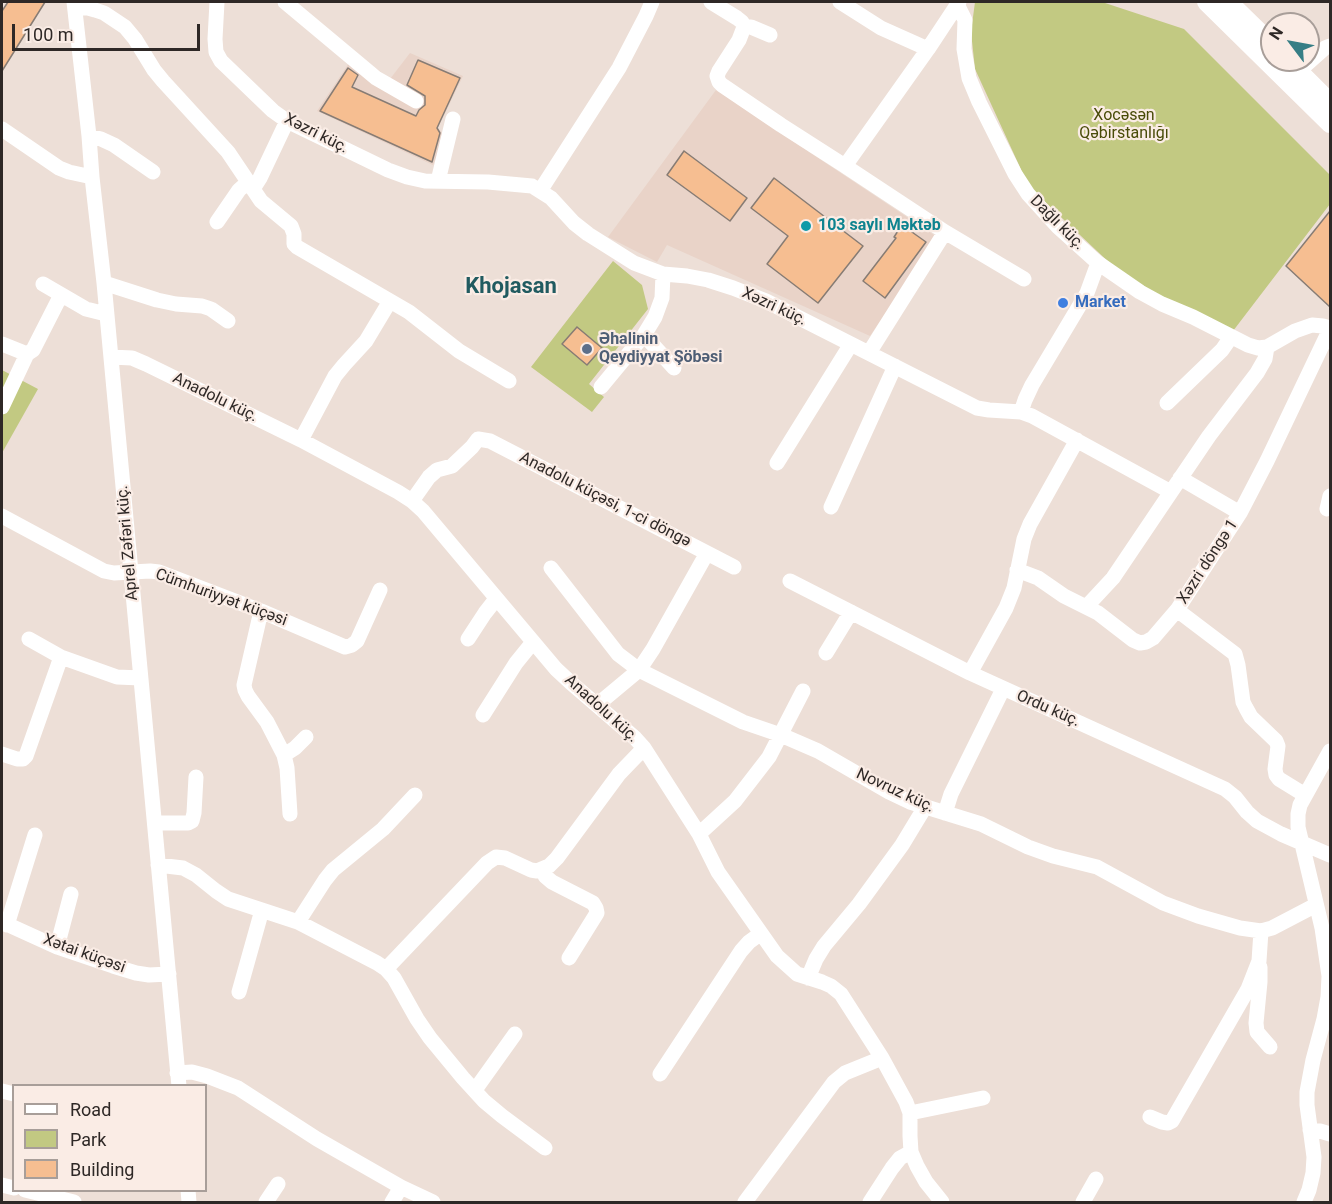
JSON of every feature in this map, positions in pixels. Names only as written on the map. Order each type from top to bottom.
[{"type":"main road","points":[[1206,2],[1330,124]]},
{"type":"main road","points":[[1229,2],[1260,32]]},
{"type":"main road","points":[[1300,72],[1330,102]]},
{"type":"street","name":"Xəzri küç.","points":[[217,2],[215,39],[216,52],[221,61],[286,121],[407,177],[425,181],[532,186],[551,198],[574,223],[588,234],[634,263],[663,274],[698,278],[733,288],[766,301],[977,408],[1021,412],[1032,416],[1171,492]]},
{"type":"street","points":[[285,2],[383,83],[416,101]]},
{"type":"street","points":[[540,191],[619,68],[652,2]]},
{"type":"street","points":[[711,2],[737,18],[744,27],[739,40],[719,70],[717,76],[722,86],[945,232],[1024,279]]},
{"type":"street","points":[[840,2],[881,27],[927,49]]},
{"type":"street","points":[[845,166],[958,3]]},
{"type":"street","name":"Dağlı küç.","points":[[958,3],[964,20],[964,49],[969,78],[1015,174],[1028,194],[1058,227],[1098,263],[1140,291],[1231,338],[1258,348],[1267,347]]},
{"type":"street","points":[[74,5],[104,13],[125,27],[154,70],[228,152],[261,201],[291,226],[294,244],[297,247],[421,320],[459,351],[509,381]]},
{"type":"street","name":"Aprel Zəfəri küç.","points":[[74,5],[104,283],[178,1079]]},
{"type":"street","points":[[744,27],[751,27],[770,35]]},
{"type":"street","points":[[438,181],[453,119]]},
{"type":"street","points":[[217,222],[239,190],[260,178],[286,121]]},
{"type":"street","points":[[2,129],[59,168],[92,177]]},
{"type":"street","points":[[89,136],[114,145],[153,172]]},
{"type":"street","points":[[872,348],[945,232]]},
{"type":"street","points":[[1021,412],[1032,385],[1087,293],[1098,263]]},
{"type":"street","points":[[601,387],[644,335],[655,317],[662,298],[663,274]]},
{"type":"street","points":[[104,283],[157,300],[202,306],[211,309],[228,321]]},
{"type":"street","points":[[43,284],[86,309],[106,314]]},
{"type":"street","points":[[2,406],[27,354],[33,350],[61,295]]},
{"type":"street","points":[[301,440],[336,376],[366,341],[390,301]]},
{"type":"street","points":[[1087,606],[1113,578],[1209,436],[1257,373],[1264,360],[1267,347],[1295,331],[1312,325],[1330,329]]},
{"type":"street","name":"Xəzri döngə 1","points":[[1305,795],[1276,775],[1278,746],[1276,741],[1251,717],[1243,702],[1235,654],[1177,610],[1240,513],[1330,329]]},
{"type":"street","points":[[644,335],[674,368]]},
{"type":"street","points":[[1167,403],[1222,350],[1231,338]]},
{"type":"street","points":[[2,344],[27,354]]},
{"type":"street","points":[[777,464],[851,344]]},
{"type":"street","name":"Anadolu küç.","points":[[111,357],[132,358],[146,364],[301,440],[412,501],[436,525],[532,642],[563,676],[644,748],[699,834],[718,872],[760,934],[785,965],[797,974],[831,986],[841,994],[882,1058],[906,1102],[910,1113],[911,1152],[926,1182],[942,1203]]},
{"type":"street","points":[[831,507],[895,366]]},
{"type":"street","name":"Anadolu küçəsi, 1-ci döngə","points":[[412,501],[429,477],[437,470],[452,466],[478,439],[490,441],[707,553],[639,670],[597,705]]},
{"type":"street","points":[[970,673],[1006,608],[1014,588],[1024,539],[1030,524],[1077,440]]},
{"type":"street","points":[[1180,478],[1240,513]]},
{"type":"street","name":"Cümhuriyyət küçəsi","points":[[2,516],[104,571],[159,573],[261,611],[345,647],[357,641],[380,590]]},
{"type":"street","points":[[707,553],[734,567]]},
{"type":"street","name":"Novruz küç.","points":[[551,568],[618,654],[639,670],[743,722],[818,751],[889,792],[925,807],[981,824],[1028,847],[1097,867],[1163,903],[1198,916],[1240,928],[1261,931]]},
{"type":"street","points":[[1017,570],[1087,606],[1140,643],[1153,638],[1177,610]]},
{"type":"street","name":"Ordu küç.","points":[[790,581],[1003,689],[1224,789],[1235,797],[1247,813],[1257,821],[1330,855]]},
{"type":"street","points":[[468,639],[496,599]]},
{"type":"street","points":[[261,611],[244,684],[248,696],[267,722],[284,755],[290,814]]},
{"type":"street","points":[[826,653],[851,612]]},
{"type":"street","points":[[29,639],[61,657],[117,677],[141,678]]},
{"type":"street","points":[[483,715],[532,642]]},
{"type":"street","points":[[2,754],[17,759],[23,759],[26,756],[61,657]]},
{"type":"street","points":[[945,813],[951,794],[1003,689]]},
{"type":"street","points":[[699,834],[735,801],[769,757],[803,691]]},
{"type":"street","points":[[284,755],[306,737]]},
{"type":"street","points":[[386,969],[487,863],[496,857],[506,858],[531,870],[543,870],[549,866],[619,774],[644,748]]},
{"type":"street","points":[[1304,1203],[1313,1173],[1314,1157],[1307,1092],[1324,1019],[1329,976],[1322,928],[1298,827],[1298,814],[1305,795],[1330,751]]},
{"type":"street","points":[[154,823],[192,821],[196,777]]},
{"type":"street","points":[[298,922],[333,870],[383,829],[415,795]]},
{"type":"street","points":[[808,978],[824,946],[859,904],[902,845],[925,807]]},
{"type":"street","points":[[4,923],[35,835]]},
{"type":"street","points":[[158,865],[183,868],[196,874],[228,899],[298,922],[386,969],[394,978],[430,1038],[475,1090],[502,1116],[545,1148]]},
{"type":"street","points":[[543,870],[552,882],[593,903],[596,908],[597,913],[568,958]]},
{"type":"street","points":[[57,947],[71,894]]},
{"type":"street","points":[[1270,1047],[1257,1032],[1256,1023],[1261,931],[1272,928],[1316,905]]},
{"type":"street","points":[[239,992],[262,910]]},
{"type":"street","name":"Xətai küçəsi","points":[[4,923],[57,947],[136,973],[169,974]]},
{"type":"street","points":[[660,1074],[741,951],[760,934]]},
{"type":"street","points":[[1150,1117],[1162,1122],[1172,1121],[1248,989],[1259,961]]},
{"type":"street","points":[[475,1090],[515,1034]]},
{"type":"street","points":[[745,1203],[834,1082],[845,1073],[882,1058]]},
{"type":"street","points":[[178,1079],[192,1072],[238,1088],[317,1139],[433,1203]]},
{"type":"street","points":[[910,1113],[983,1098]]},
{"type":"street","points":[[1310,1130],[1330,1134]]},
{"type":"street","points":[[870,1203],[900,1158],[911,1152]]},
{"type":"street","points":[[1083,1203],[1096,1179]]},
{"type":"street","points":[[266,1203],[278,1184]]},
{"type":"street","points":[[392,1203],[400,1186]]},
{"type":"street","points":[[30,1192],[74,1203]]},
{"type":"shaded area","points":[[410,53],[463,76],[438,128],[445,137],[433,165],[317,111],[349,63],[365,60],[390,79]]},
{"type":"shaded area","points":[[716,90],[937,237],[870,336],[667,245],[657,262],[608,237]]},
{"type":"green space","name":"Xocəsən Qəbirstanlığı","points":[[975,2],[1102,2],[1184,29],[1330,175],[1330,204],[1233,331],[1158,295],[1115,268],[1029,187],[975,69],[971,32]]},
{"type":"green space","points":[[613,261],[642,285],[648,309],[589,384],[604,397],[592,412],[531,367]]},
{"type":"green space","points":[[2,370],[38,389],[2,453]]},
{"type":"building","points":[[8,2],[45,2],[2,71],[2,11]]},
{"type":"building","points":[[418,60],[460,78],[437,128],[440,133],[432,162],[320,111],[348,68],[358,75],[352,87],[416,116],[425,105],[425,96],[407,85]]},
{"type":"building","points":[[684,151],[747,198],[730,221],[667,175]]},
{"type":"building","name":"103 saylı Məktəb","points":[[774,178],[863,246],[818,303],[767,264],[788,236],[751,208]]},
{"type":"building","points":[[1330,211],[1330,307],[1286,266]]},
{"type":"building","points":[[902,225],[926,242],[885,298],[863,281],[896,238],[894,237]]},
{"type":"building","points":[[577,327],[602,348],[587,365],[562,344]]},
{"type":"place","name":"103 saylı Məktəb","points":[[806,226]]},
{"type":"place","name":"Market","points":[[1063,303]]},
{"type":"place","name":"Əhalinin Qeydiyyat Şöbəsi","points":[[587,349]]},
{"type":"district","name":"Khojasan","points":[[511,287]]}]
